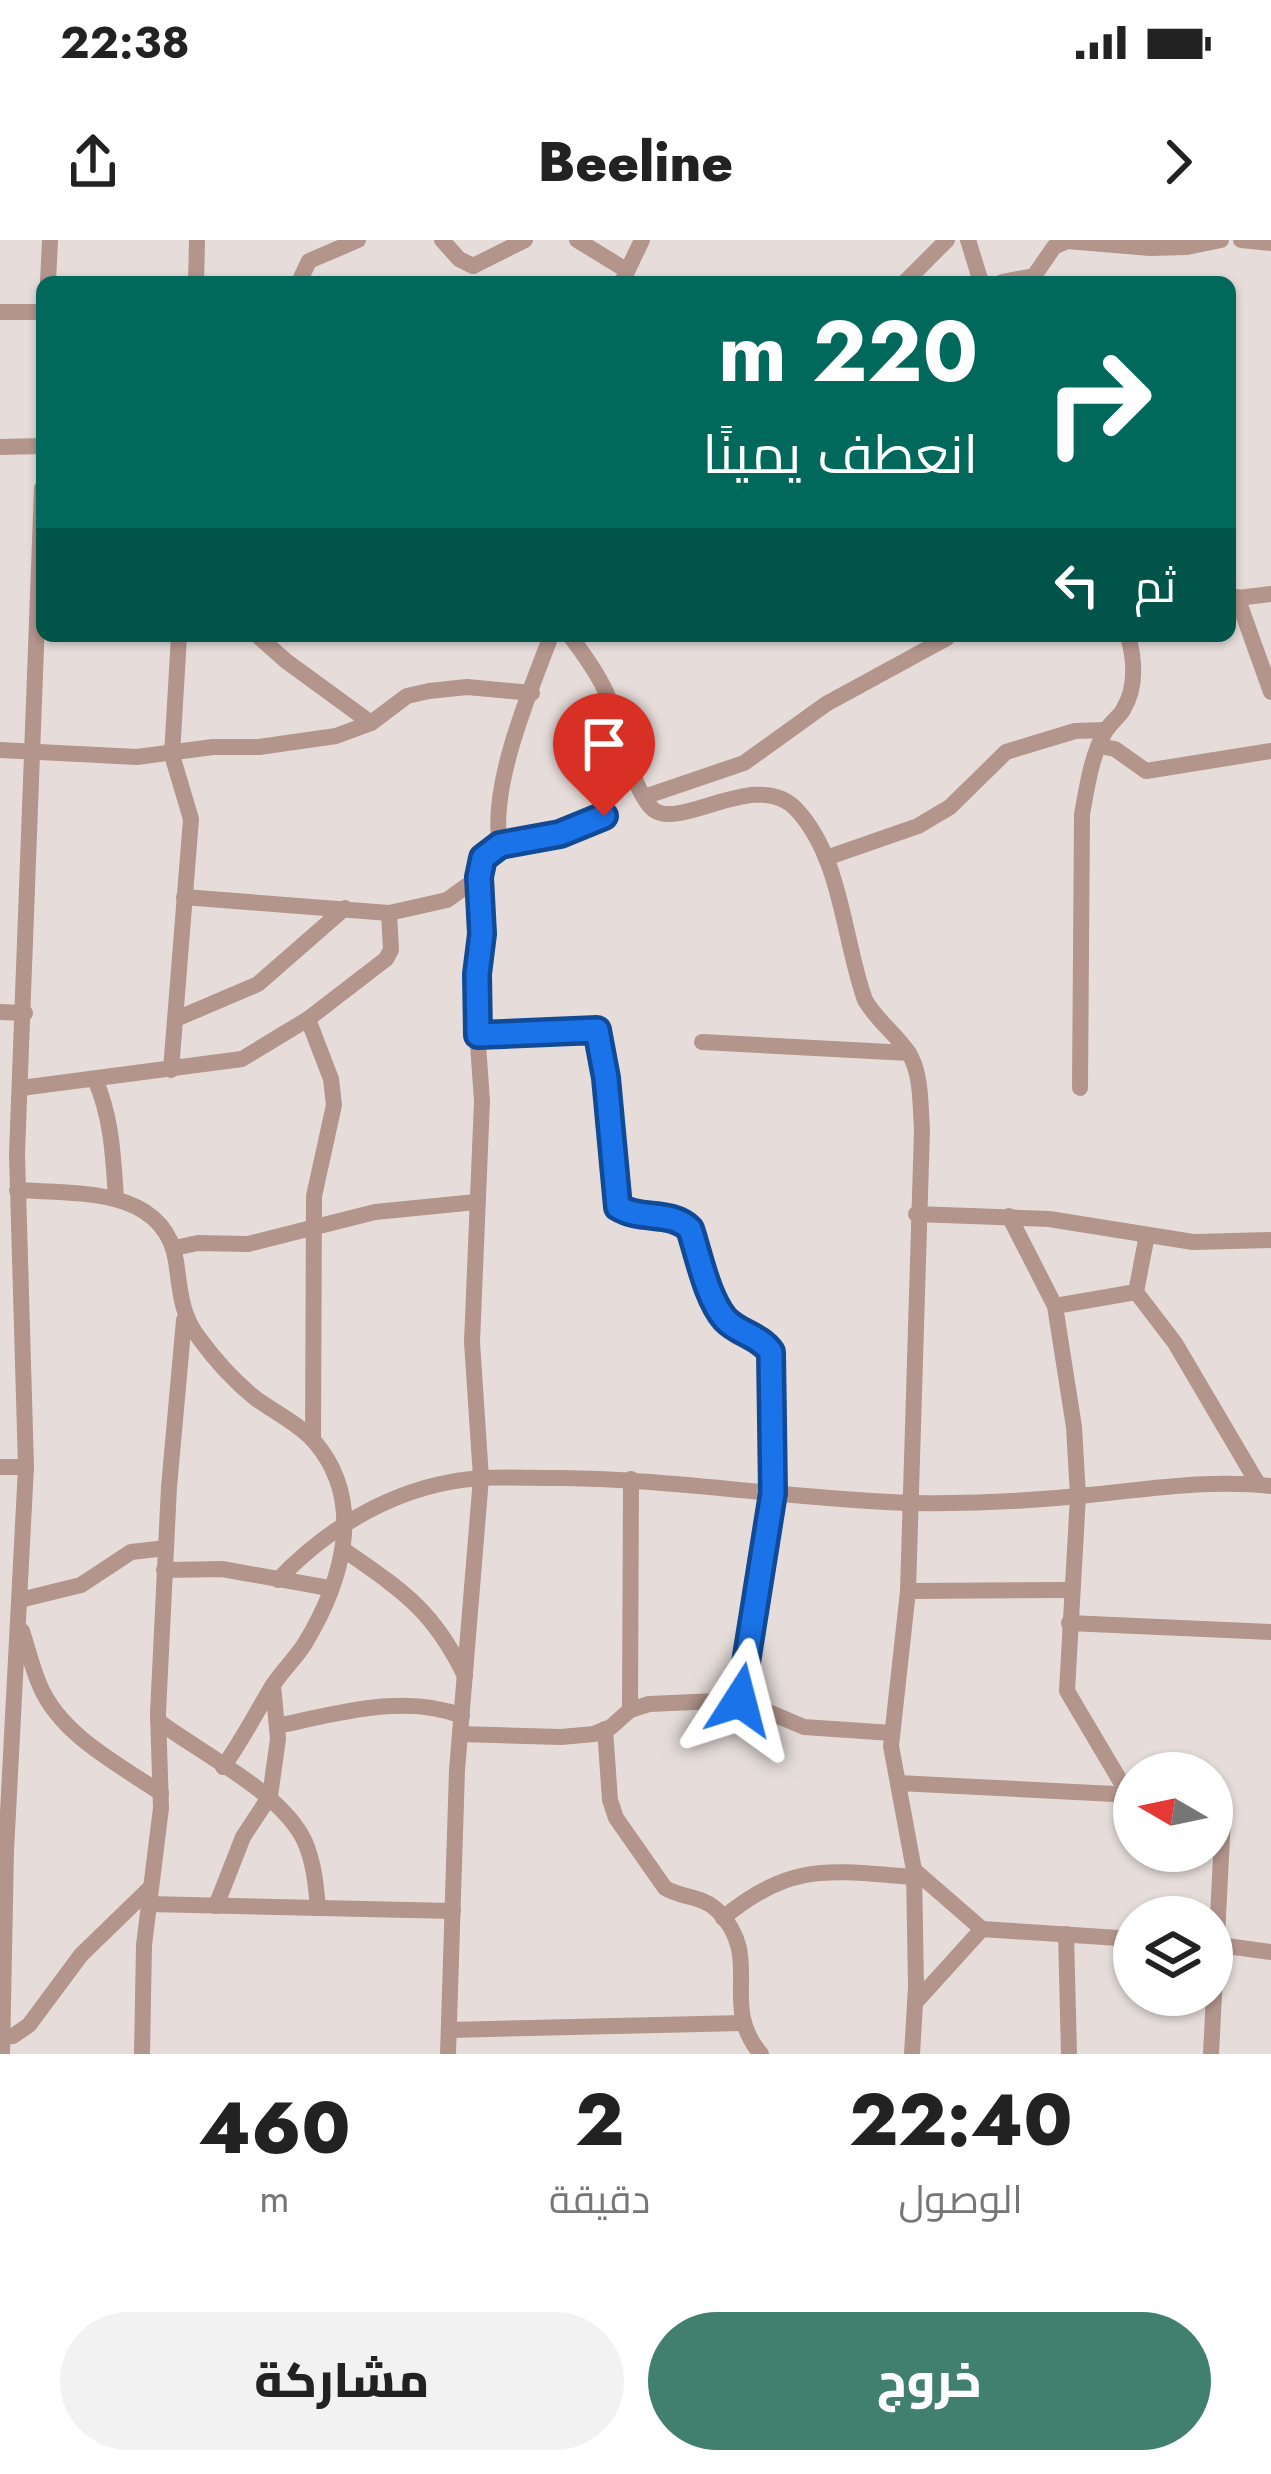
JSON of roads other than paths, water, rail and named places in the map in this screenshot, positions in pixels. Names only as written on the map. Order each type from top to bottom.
[{"type":"street","points":[[48,276],[50,240]]},
{"type":"street","points":[[196,276],[197,240]]},
{"type":"street","points":[[302,276],[309,261],[358,240]]},
{"type":"street","points":[[442,240],[474,274],[525,240]]},
{"type":"street","points":[[577,240],[624,276],[642,240]]},
{"type":"street","points":[[916,276],[947,240]]},
{"type":"street","points":[[968,240],[979,276]]},
{"type":"street","points":[[1034,276],[1054,248],[1066,241],[1150,248],[1221,240]]},
{"type":"street","points":[[1241,240],[1271,243]]},
{"type":"street","points":[[0,312],[36,313]]},
{"type":"street","points":[[0,447],[36,446]]},
{"type":"street","points":[[1236,598],[1271,594]]},
{"type":"street","points":[[1236,603],[1271,692]]},
{"type":"street","points":[[2,2046],[7,1712],[19,1621],[26,1467],[17,1190],[9,1154],[21,1088],[37,642]]},
{"type":"street","points":[[171,1070],[191,819],[172,754],[179,642]]},
{"type":"street","points":[[264,642],[371,723]]},
{"type":"street","points":[[500,845],[499,809],[549,642]]},
{"type":"street","points":[[574,642],[606,693],[644,797],[653,809],[664,814],[743,795],[770,796],[792,804],[811,828],[826,858],[865,1000],[874,1017],[909,1052],[920,1088],[912,1503],[891,1762],[914,1873],[912,2054]]},
{"type":"street","points":[[644,797],[744,763],[826,704],[940,642]]},
{"type":"street","points":[[1080,1088],[1082,814],[1103,738],[1132,692],[1134,658],[1130,642]]},
{"type":"street","points":[[0,751],[136,757],[172,754],[336,736],[371,723],[407,696],[429,691],[467,687],[532,693]]},
{"type":"street","points":[[826,858],[918,826],[950,807],[1006,752],[1075,731],[1103,738],[1146,770],[1165,771],[1271,751]]},
{"type":"street","points":[[448,2054],[461,1725],[481,1478],[472,1342],[482,1101],[479,877],[483,858],[500,845],[560,834],[604,816]]},
{"type":"street","points":[[184,897],[389,914],[447,900],[479,877]]},
{"type":"street","points":[[176,1019],[258,984],[345,908]]},
{"type":"street","points":[[21,1088],[242,1059],[308,1019],[386,958],[392,950],[389,914]]},
{"type":"street","points":[[0,1012],[25,1013]]},
{"type":"street","points":[[308,1019],[331,1079],[334,1106],[314,1196],[313,1440]]},
{"type":"street","points":[[478,1035],[597,1030],[618,1207],[630,1214],[682,1220],[690,1229],[722,1316],[741,1332],[763,1340],[771,1352],[773,1493],[740,1700]]},
{"type":"street","points":[[702,1042],[909,1052]]},
{"type":"street","points":[[95,1079],[109,1111],[116,1198]]},
{"type":"street","points":[[17,1190],[116,1198],[142,1208],[163,1226],[174,1248],[184,1320],[164,1570],[160,1793],[142,2054]]},
{"type":"street","points":[[174,1248],[248,1244],[375,1211],[476,1202]]},
{"type":"street","points":[[916,1214],[1103,1225],[1193,1242],[1271,1240]]},
{"type":"street","points":[[1009,1216],[1055,1306],[1074,1427],[1078,1496],[1067,1691],[1113,1765]]},
{"type":"street","points":[[1147,1235],[1136,1292],[1175,1343],[1264,1485]]},
{"type":"street","points":[[1055,1306],[1136,1292]]},
{"type":"street","points":[[184,1320],[216,1361],[251,1394],[313,1440],[338,1480],[347,1523],[344,1550],[307,1641],[273,1684],[223,1767]]},
{"type":"street","points":[[0,1467],[26,1467]]},
{"type":"street","points":[[278,1580],[301,1556],[386,1502],[425,1487],[481,1478],[632,1479],[912,1503],[1078,1496],[1170,1486],[1264,1485]]},
{"type":"street","points":[[630,1710],[632,1479]]},
{"type":"street","points":[[20,1600],[81,1585],[131,1552],[166,1548]]},
{"type":"street","points":[[344,1550],[423,1608],[448,1642],[465,1677]]},
{"type":"street","points":[[164,1570],[207,1568],[329,1588]]},
{"type":"street","points":[[908,1591],[1070,1590]]},
{"type":"street","points":[[19,1621],[41,1690],[62,1719],[160,1793]]},
{"type":"street","points":[[1069,1623],[1271,1632]]},
{"type":"street","points":[[216,1906],[243,1838],[270,1796],[277,1761],[273,1684]]},
{"type":"street","points":[[277,1726],[350,1711],[422,1706],[461,1725],[561,1737],[605,1729],[630,1710],[650,1704],[740,1700],[804,1727],[892,1733]]},
{"type":"street","points":[[158,1721],[270,1796],[305,1842],[318,1908]]},
{"type":"street","points":[[605,1729],[610,1800],[616,1818],[665,1888],[706,1902],[742,1946],[739,2006],[761,2054]]},
{"type":"street","points":[[898,1783],[1113,1793]]},
{"type":"street","points":[[723,1918],[765,1885],[789,1877],[836,1871],[914,1873],[982,1929],[1113,1937]]},
{"type":"street","points":[[2,2046],[29,2025],[81,1955],[150,1896],[216,1906],[453,1911]]},
{"type":"street","points":[[915,2003],[982,1929]]},
{"type":"street","points":[[1066,1934],[1069,2054]]},
{"type":"street","points":[[1233,1947],[1271,1952]]},
{"type":"street","points":[[1211,2054],[1212,2016]]},
{"type":"street","points":[[449,2030],[743,2023]]}]
